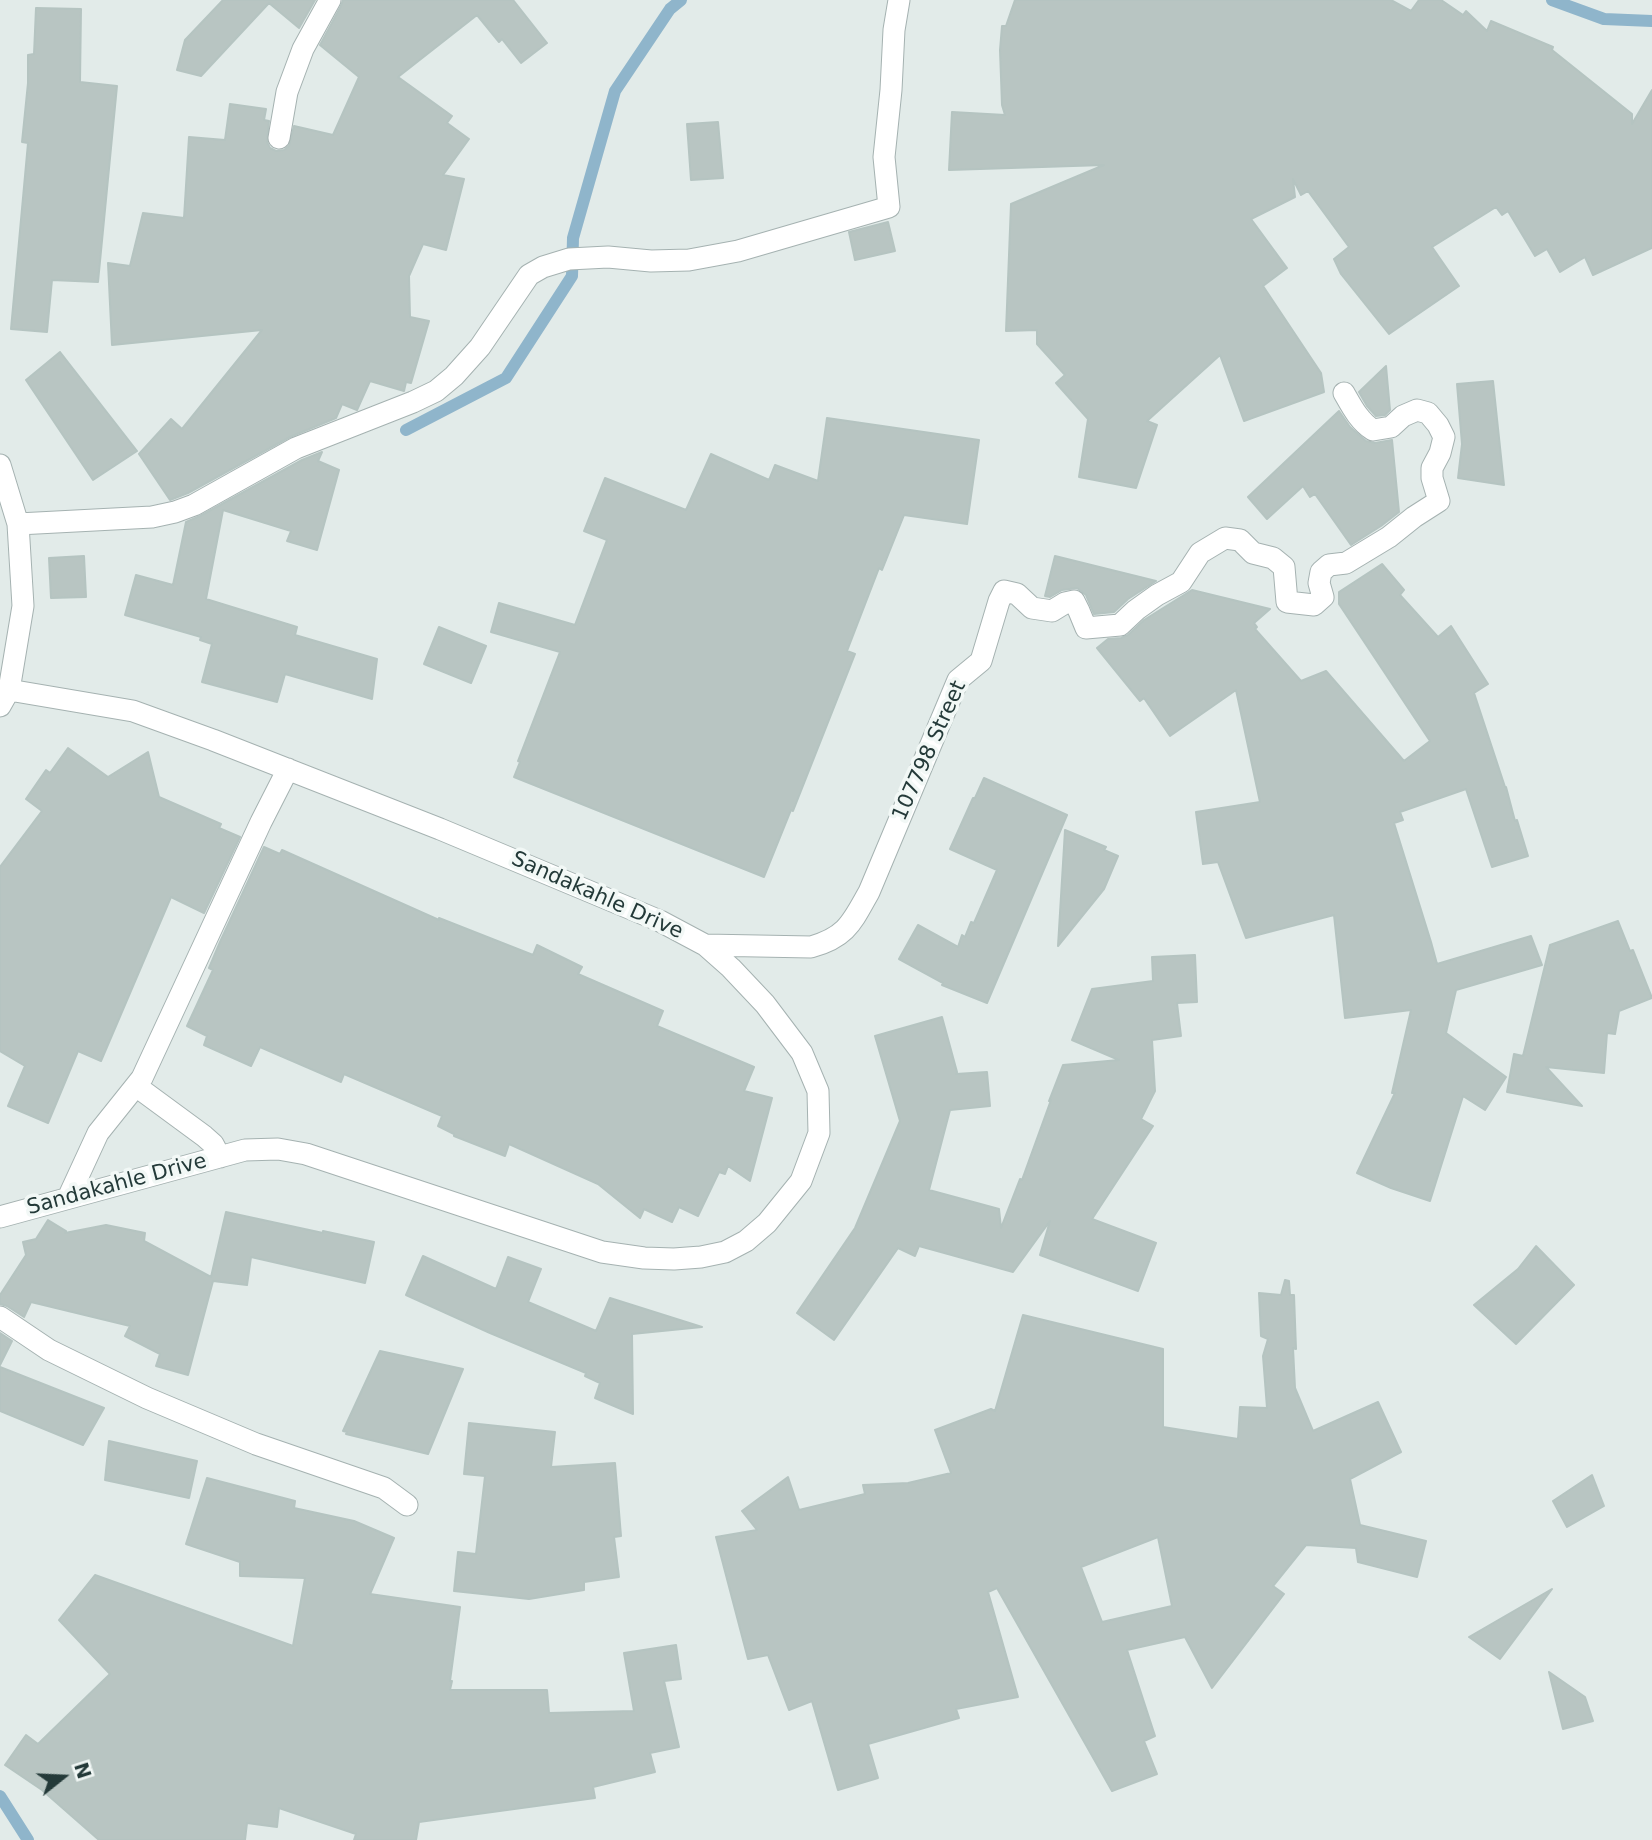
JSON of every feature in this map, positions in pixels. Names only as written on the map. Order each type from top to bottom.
[{"type":"street","points":[[279,138],[287,92],[303,49],[330,0]]},
{"type":"street","points":[[18,524],[152,517],[175,512],[194,505],[296,448],[436,391],[454,376],[480,347],[529,275],[543,267],[569,260],[608,257],[651,261],[689,260],[738,251],[889,207],[884,157],[894,30],[899,0]]},
{"type":"street","name":"107798 Street","points":[[705,944],[811,947],[842,934],[853,921],[869,892],[958,680],[981,661],[1004,590],[1017,594],[1032,608],[1052,611],[1074,601],[1086,628],[1120,625],[1157,595],[1181,582],[1200,553],[1225,538],[1240,540],[1253,553],[1273,558],[1284,567],[1287,602],[1314,605],[1323,597],[1319,583],[1321,572],[1329,565],[1346,563],[1389,537],[1439,501],[1432,468],[1444,437],[1429,413],[1417,410],[1391,427],[1373,430],[1356,415],[1344,393]]},
{"type":"street","points":[[0,465],[18,524],[23,606],[5,698]]},
{"type":"street","name":"Sandakahle Drive","points":[[0,1217],[244,1150],[278,1149],[306,1154],[603,1252],[644,1258],[701,1257],[725,1252],[746,1241],[767,1223],[801,1181],[819,1133],[818,1091],[802,1053],[765,1004],[705,944],[660,921],[440,829],[133,711],[5,698]]},
{"type":"street","points":[[68,1198],[98,1133],[142,1078],[249,846],[288,769]]},
{"type":"street","points":[[136,1086],[204,1136],[213,1144],[220,1157]]},
{"type":"street","points":[[0,1317],[49,1350],[147,1398],[256,1444],[384,1488],[407,1505]]},
{"type":"building","points":[[223,0],[315,0],[299,28],[269,3],[201,76],[177,70],[185,40]]},
{"type":"building","points":[[343,0],[513,0],[547,43],[521,63],[502,39],[499,42],[477,15],[398,77],[452,116],[447,123],[469,139],[443,175],[464,179],[446,250],[423,244],[409,276],[410,317],[429,321],[411,383],[406,382],[404,391],[370,381],[357,410],[342,404],[336,418],[290,437],[188,493],[170,500],[139,454],[171,419],[182,429],[262,330],[112,345],[108,263],[130,266],[143,213],[184,218],[189,137],[225,140],[230,104],[266,109],[264,120],[269,121],[267,142],[270,148],[276,151],[289,146],[294,126],[333,135],[359,77],[320,45]]},
{"type":"building","points":[[1015,0],[1391,0],[1411,11],[1419,0],[1441,0],[1463,15],[1466,11],[1487,31],[1491,21],[1553,47],[1552,50],[1632,114],[1632,124],[1652,90],[1652,248],[1593,275],[1585,257],[1560,272],[1547,249],[1535,256],[1508,211],[1502,215],[1496,207],[1432,247],[1459,286],[1389,334],[1341,274],[1334,259],[1349,247],[1308,191],[1301,195],[1293,179],[1295,197],[1251,219],[1287,268],[1263,286],[1321,373],[1324,392],[1244,421],[1220,355],[1147,421],[1157,425],[1136,488],[1079,477],[1088,419],[1056,383],[1065,375],[1037,344],[1037,330],[1006,331],[1011,204],[1104,165],[949,170],[952,112],[1005,115],[1002,105],[1000,50],[1002,26],[1006,26]]},
{"type":"building","points":[[36,8],[81,9],[80,82],[117,86],[98,282],[52,280],[47,332],[11,329],[28,143],[22,142],[28,55],[34,54]]},
{"type":"building","points":[[718,122],[723,178],[691,180],[687,124]]},
{"type":"building","points":[[888,222],[895,251],[855,260],[849,232]]},
{"type":"building","points":[[60,352],[137,451],[93,480],[26,380]]},
{"type":"building","points":[[1386,366],[1390,410],[1385,415],[1376,416],[1359,392]]},
{"type":"building","points":[[1493,381],[1504,485],[1458,478],[1462,444],[1457,384]]},
{"type":"building","points":[[1339,411],[1350,427],[1366,441],[1375,443],[1392,440],[1399,512],[1351,545],[1315,494],[1310,497],[1303,486],[1267,519],[1248,497]]},
{"type":"building","points":[[827,418],[979,440],[967,524],[904,515],[882,570],[879,568],[847,651],[855,654],[764,877],[514,777],[560,652],[491,632],[499,603],[575,625],[607,540],[584,531],[605,478],[686,510],[711,454],[769,480],[775,465],[818,481]]},
{"type":"building","points":[[322,452],[318,461],[339,470],[317,550],[287,541],[291,531],[223,510],[206,599],[297,627],[295,635],[377,659],[372,699],[285,674],[277,702],[202,682],[212,644],[200,640],[201,637],[125,615],[136,575],[173,585],[186,522]]},
{"type":"building","points":[[84,556],[86,597],[51,598],[49,558]]},
{"type":"building","points":[[1055,556],[1156,581],[1128,599],[1114,612],[1094,614],[1086,595],[1077,588],[1062,590],[1050,597],[1045,596]]},
{"type":"building","points":[[1382,564],[1404,590],[1400,595],[1438,637],[1451,626],[1488,684],[1474,693],[1528,856],[1492,867],[1466,789],[1400,812],[1403,820],[1394,823],[1437,964],[1531,936],[1542,965],[1456,990],[1446,1033],[1506,1077],[1485,1110],[1463,1096],[1430,1201],[1357,1173],[1395,1093],[1392,1093],[1411,1010],[1345,1018],[1334,915],[1246,938],[1218,862],[1203,864],[1196,812],[1260,802],[1236,690],[1170,736],[1144,698],[1140,701],[1097,648],[1108,639],[1128,635],[1144,620],[1192,590],[1270,609],[1254,623],[1257,627],[1255,629],[1301,681],[1326,671],[1404,761],[1430,741],[1339,604],[1339,592]]},
{"type":"building","points":[[439,627],[486,646],[471,683],[424,664]]},
{"type":"building","points":[[68,748],[108,777],[148,752],[159,797],[221,824],[219,828],[240,837],[204,913],[171,897],[101,1061],[78,1051],[48,1123],[8,1106],[25,1066],[0,1051],[0,867],[42,811],[26,799],[46,770],[50,773]]},
{"type":"building","points":[[984,778],[1067,815],[987,1003],[942,985],[943,983],[899,959],[918,925],[958,947],[962,935],[965,937],[971,922],[974,923],[997,870],[950,849]]},
{"type":"building","points":[[1065,830],[1106,847],[1104,850],[1118,856],[1104,889],[1058,946]]},
{"type":"building","points":[[264,847],[280,854],[282,850],[439,920],[533,955],[537,945],[582,967],[578,974],[663,1011],[657,1026],[754,1067],[744,1091],[772,1098],[750,1181],[728,1166],[725,1174],[719,1172],[698,1216],[679,1207],[672,1222],[644,1209],[640,1218],[598,1184],[509,1144],[505,1156],[454,1136],[438,1126],[442,1116],[344,1074],[341,1082],[260,1047],[251,1066],[204,1045],[207,1036],[187,1026],[213,970],[209,968],[220,942]]},
{"type":"building","points":[[1618,921],[1652,998],[1619,1011],[1615,1034],[1607,1033],[1604,1073],[1546,1067],[1582,1106],[1507,1092],[1514,1054],[1523,1056],[1550,945]]},
{"type":"building","points":[[1195,955],[1197,1002],[1177,1003],[1181,1036],[1152,1040],[1155,1091],[1141,1119],[1153,1126],[1092,1219],[1156,1243],[1138,1291],[1040,1255],[1050,1221],[1013,1272],[919,1246],[915,1256],[898,1248],[834,1340],[797,1313],[855,1228],[900,1121],[875,1036],[942,1017],[956,1074],[987,1072],[990,1106],[950,1110],[929,1190],[999,1209],[1001,1228],[1020,1179],[1022,1180],[1063,1065],[1119,1060],[1072,1040],[1092,989],[1153,981],[1152,957]]},
{"type":"building","points":[[226,1212],[374,1242],[365,1283],[251,1257],[247,1285],[213,1281],[188,1375],[156,1366],[160,1354],[125,1336],[130,1326],[31,1302],[24,1317],[0,1304],[0,1295],[26,1255],[23,1242],[36,1239],[48,1220],[66,1231],[65,1233],[106,1225],[145,1233],[144,1241],[211,1277]]},
{"type":"building","points":[[1536,1246],[1574,1285],[1516,1344],[1474,1305],[1518,1269]]},
{"type":"building","points":[[423,1256],[496,1289],[508,1257],[541,1269],[528,1302],[596,1331],[610,1298],[702,1327],[632,1334],[633,1414],[595,1398],[600,1383],[585,1376],[586,1373],[406,1295]]},
{"type":"building","points":[[1285,1280],[1289,1281],[1290,1295],[1294,1295],[1295,1388],[1313,1431],[1378,1402],[1401,1452],[1350,1479],[1360,1525],[1426,1541],[1417,1577],[1358,1562],[1356,1548],[1306,1545],[1273,1586],[1284,1594],[1212,1688],[1185,1637],[1127,1650],[1155,1736],[1144,1741],[1157,1774],[1112,1791],[997,1588],[988,1592],[1018,1697],[956,1709],[959,1718],[868,1744],[878,1778],[838,1790],[812,1701],[789,1710],[768,1655],[748,1659],[716,1537],[757,1530],[742,1511],[788,1477],[799,1510],[865,1494],[863,1485],[908,1483],[951,1473],[935,1430],[991,1409],[995,1411],[1023,1315],[1163,1349],[1163,1427],[1238,1439],[1240,1407],[1267,1408],[1263,1356],[1268,1339],[1261,1336],[1259,1293],[1281,1295]],"holes":[[[1158,1537],[1172,1606],[1102,1622],[1081,1567]]]},
{"type":"building","points":[[0,1333],[12,1341],[0,1365]]},
{"type":"building","points":[[380,1351],[463,1369],[428,1454],[346,1434],[347,1432],[343,1431]]},
{"type":"building","points":[[0,1367],[104,1408],[83,1445],[0,1411]]},
{"type":"building","points":[[469,1423],[555,1432],[551,1467],[615,1463],[621,1536],[614,1537],[619,1577],[584,1582],[584,1590],[529,1599],[454,1591],[458,1552],[476,1554],[485,1476],[464,1474]]},
{"type":"building","points":[[109,1441],[197,1461],[189,1498],[105,1480]]},
{"type":"building","points":[[1592,1475],[1604,1506],[1567,1527],[1553,1501]]},
{"type":"building","points":[[207,1478],[295,1501],[294,1508],[354,1521],[394,1538],[370,1594],[460,1607],[450,1690],[547,1690],[549,1713],[634,1711],[624,1653],[676,1645],[681,1679],[664,1681],[679,1747],[650,1753],[655,1772],[593,1787],[595,1798],[419,1822],[416,1840],[354,1840],[356,1834],[279,1808],[277,1827],[247,1823],[245,1840],[99,1840],[42,1790],[5,1765],[26,1735],[38,1744],[110,1674],[59,1620],[95,1575],[293,1646],[305,1578],[240,1576],[240,1562],[186,1544]]},
{"type":"building","points":[[1552,1589],[1500,1659],[1469,1637]]},
{"type":"building","points":[[1549,1672],[1585,1697],[1593,1721],[1563,1729]]},
{"type":"waterway","points":[[406,430],[506,378],[572,276],[573,238],[615,91],[670,9],[681,0]]},
{"type":"waterway","points":[[1552,0],[1604,19],[1652,21]]},
{"type":"waterway","points":[[0,1796],[28,1840]]}]
